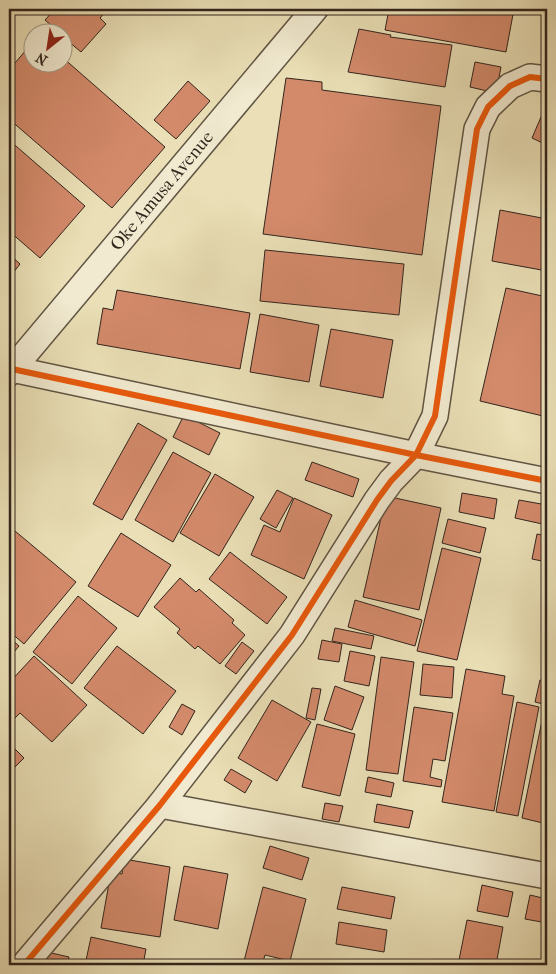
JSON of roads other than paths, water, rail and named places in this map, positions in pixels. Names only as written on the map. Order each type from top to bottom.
[{"type":"street","name":"Oke Amusa Avenue","points":[[10,371],[316,9]]},
{"type":"street","points":[[24,965],[160,805],[292,635],[377,500],[391,481],[416,455],[435,416],[478,129],[488,107],[510,86],[530,77],[547,79]]},
{"type":"street","points":[[10,371],[547,481]]},
{"type":"street","points":[[160,805],[547,876]]}]
